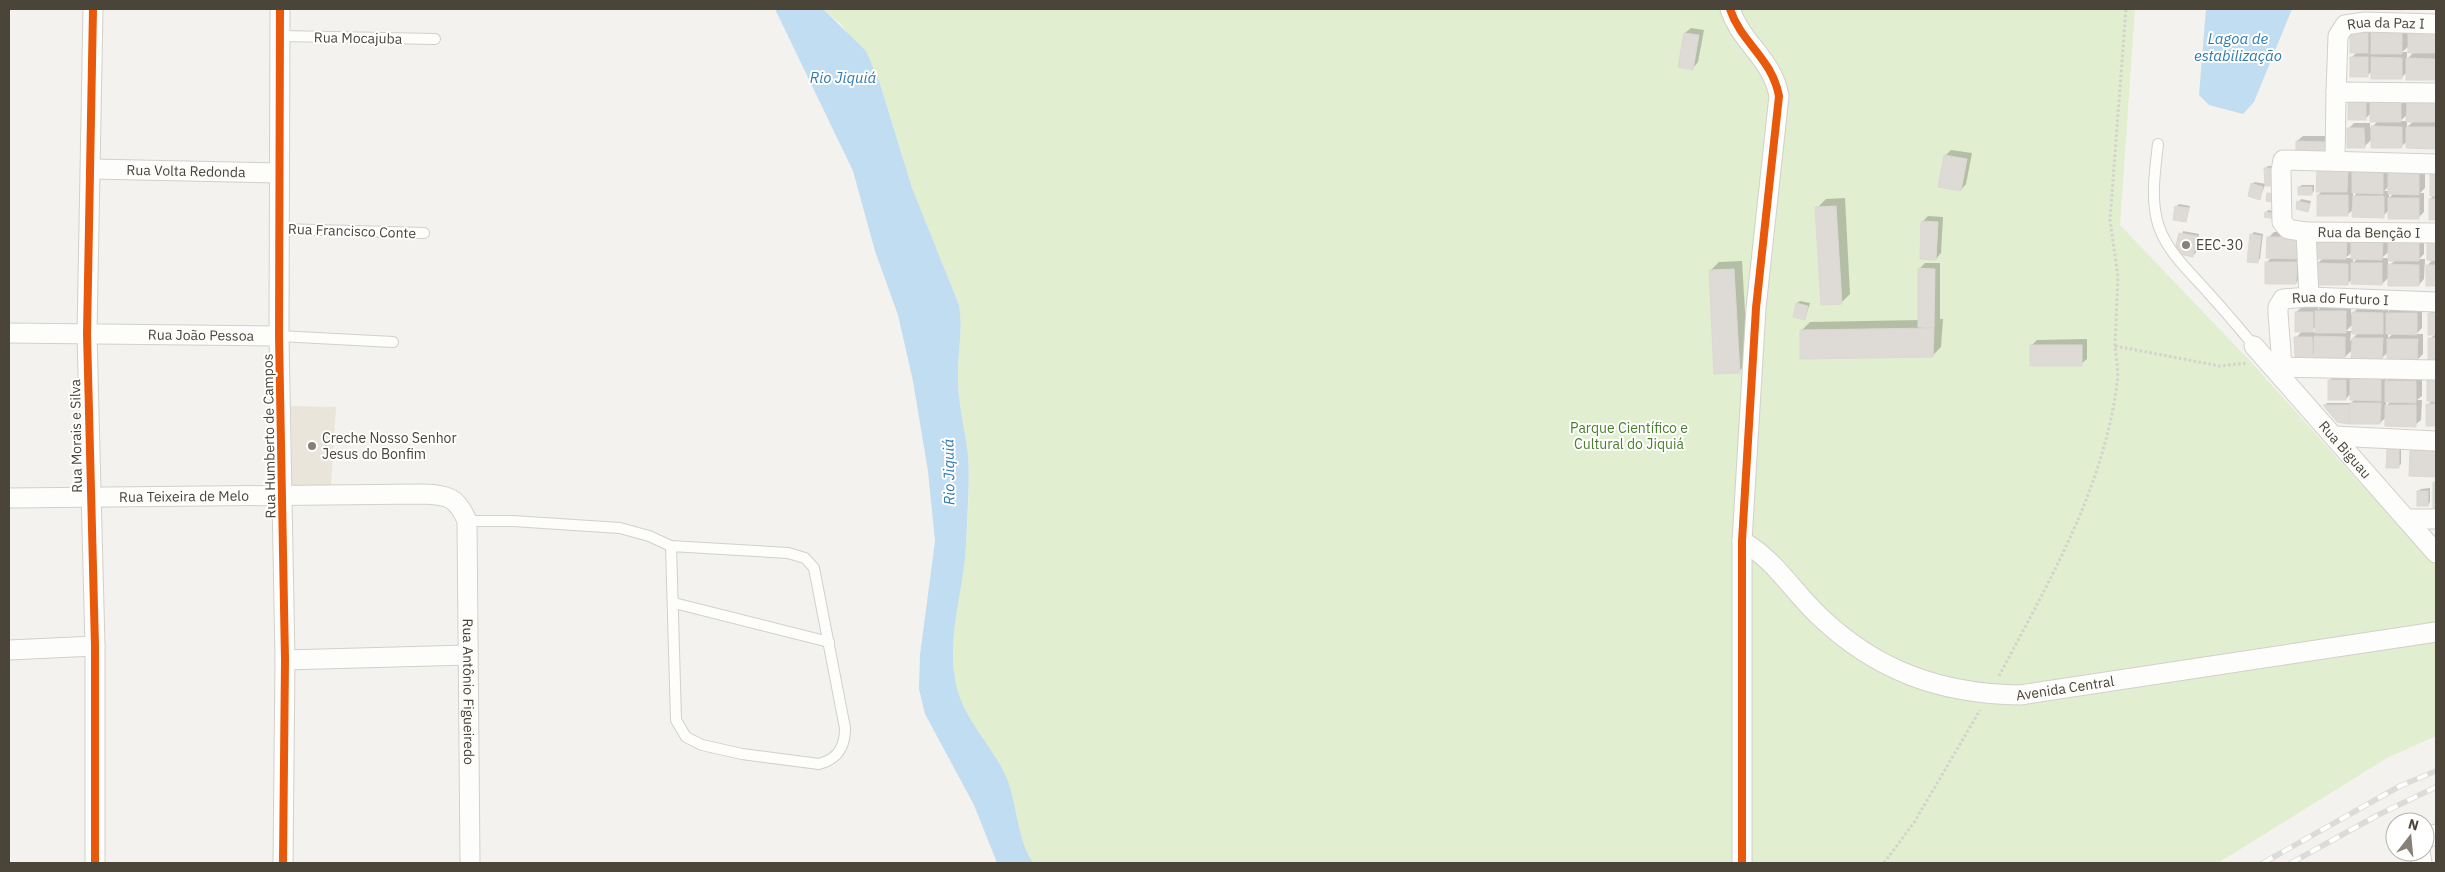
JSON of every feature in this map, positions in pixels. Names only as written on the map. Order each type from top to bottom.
[{"type":"street","name":"Rua Morais e Silva","points":[[94,9],[87,334],[95,646],[95,863]]},
{"type":"street","name":"Rua Humberto de Campos","points":[[280,9],[279,336],[286,660],[283,863]]},
{"type":"street","points":[[1730,9],[1741,31],[1770,68],[1776,81],[1779,96],[1756,308],[1742,541],[1742,863]]},
{"type":"street","name":"Rua da Paz I","points":[[2336,92],[2339,31],[2345,25],[2365,15],[2436,24]]},
{"type":"street","points":[[2334,161],[2336,92],[2436,93]]},
{"type":"street","points":[[2306,232],[2288,229],[2282,222],[2281,165],[2286,159],[2436,164]]},
{"type":"street","name":"Rua Volta Redonda","points":[[92,170],[279,173]]},
{"type":"street","name":"Rua da Benção I","points":[[2308,297],[2306,232],[2436,233]]},
{"type":"street","name":"Rua do Futuro I","points":[[2274,364],[2278,306],[2284,299],[2308,297],[2436,302]]},
{"type":"street","name":"Rua João Pessoa","points":[[9,333],[279,336]]},
{"type":"street","name":"Rua Biguau","points":[[2254,346],[2274,364],[2436,553]]},
{"type":"street","points":[[2274,364],[2436,370]]},
{"type":"street","points":[[2334,436],[2436,440]]},
{"type":"street","name":"Rua Teixeira de Melo","points":[[9,498],[438,495],[448,496],[456,501],[462,508],[467,521]]},
{"type":"street","points":[[2406,518],[2436,519]]},
{"type":"street","name":"Rua Antônio Figueiredo","points":[[467,521],[470,863]]},
{"type":"street","name":"Avenida Central","points":[[1742,541],[1758,550],[1778,569],[1823,620],[1874,659],[1924,682],[1989,695],[2020,695],[2436,632]]},
{"type":"street","points":[[9,650],[95,646]]},
{"type":"street","points":[[286,660],[468,655]]},
{"type":"lane","name":"Rua Mocajuba","points":[[281,36],[435,39]]},
{"type":"lane","points":[[2158,144],[2154,184],[2155,206],[2159,226],[2167,244],[2254,346]]},
{"type":"lane","name":"Rua Francisco Conte","points":[[280,229],[424,233]]},
{"type":"lane","name":"Rua João Pessoa","points":[[279,336],[393,342]]},
{"type":"lane","points":[[467,521],[513,521],[620,528],[648,536],[671,546],[788,553],[805,558],[814,568],[846,728],[845,738],[838,755],[828,762],[819,764],[742,754],[702,745],[686,736],[676,720],[671,546]]},
{"type":"lane","points":[[674,603],[829,642]]},
{"type":"path","points":[[1884,863],[1915,820],[1989,695],[2072,537],[2095,479],[2117,382],[2115,346],[2118,277],[2110,220],[2126,9]]},
{"type":"path","points":[[2115,346],[2220,366],[2274,364]]},
{"type":"shaded area","name":"Creche Nosso Senhor Jesus do Bonfim","points":[[291,406],[336,407],[331,486],[292,486]]},
{"type":"green space","name":"Parque Científico e Cultural do Jiquiá","points":[[823,9],[2135,9],[2120,225],[2250,361],[2357,480],[2436,564],[2436,736],[2387,758],[2218,863],[1033,863],[1024,844],[1009,784],[1004,772],[961,701],[954,670],[954,635],[966,546],[969,488],[968,455],[958,383],[959,305],[912,188],[880,84],[842,25]]},
{"type":"water","name":"Rio Jiquiá","points":[[775,9],[823,9],[866,51],[880,84],[912,188],[959,305],[958,383],[968,455],[969,488],[966,546],[954,635],[954,670],[961,701],[1004,772],[1009,784],[1024,844],[1033,863],[997,863],[974,805],[925,714],[919,689],[920,655],[935,541],[928,471],[913,381],[898,315],[875,251],[853,171]]},
{"type":"water","name":"Lagoa de estabilização","points":[[2206,9],[2292,9],[2254,102],[2243,114],[2209,105],[2199,95]]},
{"type":"building","points":[[2408,31],[2436,32],[2436,53],[2408,53]]},
{"type":"building","points":[[2371,32],[2402,33],[2402,54],[2371,54]]},
{"type":"building","points":[[1684,33],[1699,35],[1693,70],[1678,67]]},
{"type":"building","points":[[2350,33],[2368,33],[2368,53],[2350,53]]},
{"type":"building","points":[[2350,57],[2368,57],[2368,77],[2350,77]]},
{"type":"building","points":[[2371,57],[2402,58],[2402,79],[2371,79]]},
{"type":"building","points":[[2406,58],[2436,59],[2436,80],[2406,80]]},
{"type":"building","points":[[2348,100],[2366,100],[2366,120],[2348,120]]},
{"type":"building","points":[[2370,100],[2401,101],[2401,122],[2370,122]]},
{"type":"building","points":[[2407,100],[2436,101],[2436,122],[2406,122]]},
{"type":"building","points":[[2371,126],[2402,127],[2402,148],[2371,148]]},
{"type":"building","points":[[2406,127],[2436,127],[2436,149],[2406,148]]},
{"type":"building","points":[[2347,128],[2364,128],[2365,148],[2347,148]]},
{"type":"building","points":[[2296,141],[2326,142],[2326,155],[2296,154]]},
{"type":"building","points":[[1944,155],[1967,159],[1961,191],[1938,187]]},
{"type":"building","points":[[2264,168],[2279,168],[2280,186],[2265,186]]},
{"type":"building","points":[[2317,171],[2348,171],[2347,192],[2316,192]]},
{"type":"building","points":[[2352,172],[2383,172],[2383,194],[2352,193]]},
{"type":"building","points":[[2388,173],[2419,173],[2419,195],[2388,194]]},
{"type":"building","points":[[2430,174],[2436,174],[2436,196],[2430,196]]},
{"type":"building","points":[[2251,183],[2263,187],[2260,200],[2248,196]]},
{"type":"building","points":[[2298,187],[2312,187],[2312,195],[2298,195]]},
{"type":"building","points":[[2267,193],[2279,195],[2278,203],[2266,201]]},
{"type":"building","points":[[2317,195],[2348,195],[2348,216],[2317,216]]},
{"type":"building","points":[[2353,196],[2384,196],[2384,218],[2352,217]]},
{"type":"building","points":[[2388,198],[2419,198],[2419,219],[2388,219]]},
{"type":"building","points":[[2429,199],[2436,199],[2436,220],[2429,220]]},
{"type":"building","points":[[2297,201],[2310,204],[2308,212],[2296,209]]},
{"type":"building","points":[[1836,206],[1842,304],[1821,305],[1815,207]]},
{"type":"building","points":[[2175,206],[2189,208],[2186,222],[2173,220]]},
{"type":"building","points":[[2265,212],[2278,214],[2277,219],[2264,217]]},
{"type":"building","points":[[1921,221],[1938,222],[1936,260],[1920,259]]},
{"type":"building","name":"EEC-30","points":[[2179,233],[2197,236],[2193,257],[2174,253]]},
{"type":"building","points":[[2250,234],[2261,236],[2258,263],[2247,262]]},
{"type":"building","points":[[2267,237],[2298,237],[2298,259],[2266,258]]},
{"type":"building","points":[[2316,237],[2347,237],[2346,259],[2315,259]]},
{"type":"building","points":[[2351,238],[2383,238],[2382,260],[2351,259]]},
{"type":"building","points":[[2388,239],[2419,240],[2419,261],[2388,261]]},
{"type":"building","points":[[2427,239],[2436,239],[2436,261],[2427,260]]},
{"type":"building","points":[[2265,262],[2297,262],[2296,284],[2265,284]]},
{"type":"building","points":[[2316,263],[2348,264],[2348,285],[2316,285]]},
{"type":"building","points":[[2351,263],[2382,263],[2382,285],[2351,284]]},
{"type":"building","points":[[2388,264],[2419,265],[2419,286],[2388,286]]},
{"type":"building","points":[[2426,265],[2436,265],[2436,286],[2426,286]]},
{"type":"building","points":[[1918,268],[1935,269],[1934,328],[1918,327]]},
{"type":"building","points":[[1734,269],[1740,373],[1714,374],[1709,270]]},
{"type":"building","points":[[1796,303],[1808,306],[1805,320],[1793,317]]},
{"type":"building","points":[[2315,311],[2346,311],[2346,333],[2315,333]]},
{"type":"building","points":[[2295,312],[2313,312],[2313,332],[2295,332]]},
{"type":"building","points":[[2352,312],[2383,313],[2383,334],[2352,334]]},
{"type":"building","points":[[2386,313],[2417,313],[2417,335],[2386,334]]},
{"type":"building","points":[[2428,313],[2436,313],[2436,335],[2428,335]]},
{"type":"building","points":[[1934,328],[1933,357],[1800,359],[1800,330]]},
{"type":"building","points":[[2314,336],[2345,337],[2345,358],[2314,358]]},
{"type":"building","points":[[2294,337],[2312,337],[2313,357],[2295,357]]},
{"type":"building","points":[[2352,338],[2383,338],[2382,360],[2351,359]]},
{"type":"building","points":[[2428,338],[2436,338],[2436,360],[2428,360]]},
{"type":"building","points":[[2387,339],[2418,339],[2417,361],[2387,361]]},
{"type":"building","points":[[2030,345],[2082,345],[2082,366],[2030,366]]},
{"type":"building","points":[[2350,379],[2381,379],[2381,401],[2350,400]]},
{"type":"building","points":[[2328,380],[2346,380],[2346,400],[2328,400]]},
{"type":"building","points":[[2427,380],[2436,380],[2436,402],[2427,401]]},
{"type":"building","points":[[2385,381],[2416,381],[2416,403],[2385,402]]},
{"type":"building","points":[[2350,403],[2381,403],[2380,424],[2349,424]]},
{"type":"building","points":[[2426,404],[2436,404],[2436,426],[2426,426]]},
{"type":"building","points":[[2323,405],[2350,405],[2348,424],[2337,422]]},
{"type":"building","points":[[2385,405],[2416,405],[2416,427],[2385,426]]},
{"type":"building","points":[[2387,449],[2399,449],[2399,468],[2386,468]]},
{"type":"building","points":[[2410,450],[2436,451],[2436,477],[2409,476]]},
{"type":"building","points":[[2433,482],[2436,482],[2436,511],[2433,511]]},
{"type":"building","points":[[2417,491],[2428,491],[2428,506],[2417,506]]},
{"type":"railway","points":[[2263,863],[2400,786],[2436,771]]},
{"type":"railway","points":[[2291,863],[2378,815],[2436,787]]},
{"type":"cycle path","points":[[93,9],[87,334],[95,646],[95,863]]},
{"type":"cycle path","points":[[280,9],[279,336],[285,660],[283,863]]},
{"type":"cycle path","points":[[1730,9],[1741,32],[1770,71],[1779,96],[1756,308],[1742,541],[1742,863]]},
{"type":"place","name":"EEC-30","points":[[2186,245]]},
{"type":"place","name":"Creche Nosso Senhor Jesus do Bonfim","points":[[312,446]]}]
